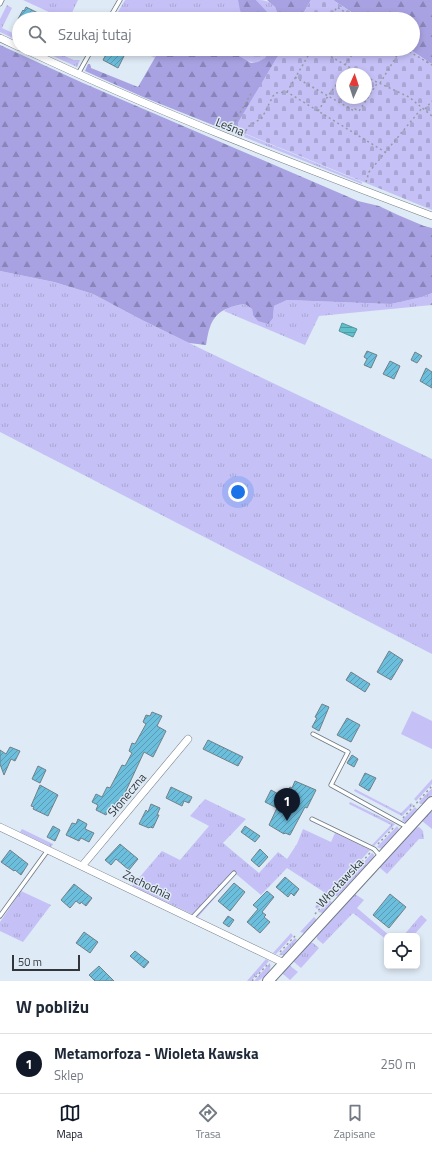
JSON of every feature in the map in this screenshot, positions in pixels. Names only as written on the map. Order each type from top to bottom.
[{"type":"main road","name":"Włocławska","points":[[268,981],[432,802]]},
{"type":"street","points":[[0,38],[12,44]]},
{"type":"street","name":"Leśna","points":[[39,56],[145,104],[277,158],[432,216]]},
{"type":"street","name":"Słoneczna","points":[[82,866],[188,739]]},
{"type":"street","name":"Zachodnia","points":[[0,827],[284,963]]},
{"type":"lane","points":[[0,4],[2,0]]},
{"type":"lane","points":[[113,12],[120,0]]},
{"type":"lane","points":[[78,74],[88,56]]},
{"type":"lane","points":[[313,734],[348,752],[331,785],[408,828]]},
{"type":"lane","points":[[312,819],[374,849],[381,857]]},
{"type":"lane","points":[[0,916],[48,850]]},
{"type":"lane","points":[[192,918],[234,873]]},
{"type":"path","points":[[334,12],[337,8],[344,12]]},
{"type":"path","points":[[287,92],[308,56]]},
{"type":"path","points":[[330,56],[349,68]]},
{"type":"path","points":[[345,65],[351,56]]},
{"type":"path","points":[[295,77],[354,111],[359,111],[396,56]]},
{"type":"path","points":[[417,56],[432,65]]},
{"type":"path","points":[[372,80],[409,97],[432,116]]},
{"type":"path","points":[[318,111],[336,85]]},
{"type":"path","points":[[228,134],[252,92]]},
{"type":"path","points":[[241,138],[249,126],[262,118],[273,96],[276,93],[287,92],[385,152]]},
{"type":"path","points":[[425,109],[432,101]]},
{"type":"path","points":[[364,185],[369,172],[422,108]]},
{"type":"path","points":[[311,919],[432,786]]},
{"type":"path","points":[[252,981],[297,934]]},
{"type":"green space","points":[[23,0],[78,0],[72,12],[49,12]]},
{"type":"green space","points":[[125,0],[238,0],[242,12],[118,12]]},
{"type":"green space","points":[[238,0],[256,0],[267,12],[241,12]]},
{"type":"green space","points":[[256,0],[271,3],[276,8],[277,12],[266,12]]},
{"type":"green space","points":[[267,0],[311,0],[304,12],[277,12],[275,7]]},
{"type":"green space","points":[[311,0],[333,0],[351,12],[304,12]]},
{"type":"green space","points":[[333,0],[432,0],[432,64],[420,56],[420,12],[351,12]]},
{"type":"green space","points":[[7,5],[12,8],[2,28],[12,33],[12,38],[0,32],[0,19]]},
{"type":"green space","points":[[0,45],[12,50],[12,56],[24,56],[83,83],[358,201],[379,206],[424,226],[432,228],[432,293],[422,297],[391,304],[287,300],[274,306],[273,318],[268,324],[258,321],[253,315],[252,309],[245,304],[234,306],[224,310],[213,321],[209,329],[206,345],[189,343],[93,294],[54,282],[0,271]]},
{"type":"green space","points":[[53,56],[65,56],[74,60],[80,60],[77,67]]},
{"type":"green space","points":[[156,56],[239,56],[251,63],[258,62],[266,56],[278,56],[233,133],[143,97],[85,71],[88,64],[90,64],[91,68],[138,87]]},
{"type":"green space","points":[[238,56],[266,56],[261,61],[256,62],[251,62]]},
{"type":"green space","points":[[278,56],[420,56],[432,64],[432,210],[234,129]]},
{"type":"green space","points":[[245,134],[362,182],[362,184],[244,137]]},
{"type":"green space","points":[[0,271],[54,282],[93,294],[189,343],[432,459],[432,654],[0,432]]},
{"type":"green space","points":[[432,293],[432,305],[319,316],[305,345],[224,311],[228,307],[245,304],[252,309],[253,315],[273,318],[274,306],[287,300],[391,304],[422,297]]},
{"type":"green space","points":[[412,711],[432,721],[432,749],[401,734]]},
{"type":"green space","points":[[432,779],[432,784],[416,801],[414,799]]},
{"type":"green space","points":[[432,788],[432,795],[423,804],[420,804],[419,802]]},
{"type":"green space","points":[[355,789],[401,813],[411,803],[413,805],[402,816],[354,791]]},
{"type":"green space","points":[[205,799],[246,819],[223,843],[259,873],[278,852],[287,859],[297,844],[303,829],[331,842],[335,833],[370,850],[332,892],[331,891],[327,894],[287,868],[261,895],[236,874],[198,917],[132,886],[162,851],[180,860],[209,826],[190,816]]},
{"type":"green space","points":[[350,802],[395,824],[374,846],[372,845],[391,825],[349,804]]},
{"type":"green space","points":[[415,807],[417,812],[408,822],[404,822],[402,820]]},
{"type":"green space","points":[[430,812],[432,812],[432,829],[422,821]]},
{"type":"green space","points":[[397,826],[399,829],[398,832],[382,849],[377,847]]},
{"type":"green space","points":[[419,827],[423,831],[424,839],[419,839],[387,874],[379,867],[416,828]]},
{"type":"green space","points":[[22,829],[53,844],[51,847],[20,832]]},
{"type":"green space","points":[[372,853],[374,858],[338,896],[335,896],[334,895]]},
{"type":"green space","points":[[21,891],[51,905],[23,942],[0,931],[0,922]]},
{"type":"green space","points":[[327,894],[329,897],[317,909],[315,907]]},
{"type":"green space","points":[[355,894],[364,900],[357,908],[386,933],[384,933],[384,938],[353,913],[323,944],[317,939],[317,936]]},
{"type":"green space","points":[[330,900],[332,903],[323,913],[318,912]]},
{"type":"green space","points":[[421,915],[427,920],[416,933],[406,933]]},
{"type":"green space","points":[[314,917],[316,922],[304,933],[300,932]]},
{"type":"green space","points":[[291,933],[293,936],[276,954],[273,953]]},
{"type":"green space","points":[[295,938],[297,940],[284,955],[279,955]]},
{"type":"green space","points":[[310,942],[319,948],[301,968],[294,962],[294,960]]},
{"type":"green space","points":[[266,959],[269,961],[251,981],[247,981]]},
{"type":"green space","points":[[270,963],[270,969],[267,974],[258,981],[254,981]]},
{"type":"green space","points":[[289,965],[298,972],[290,980],[282,973]]},
{"type":"water","points":[[342,323],[357,329],[353,337],[339,331]]},
{"type":"building","points":[[26,7],[36,12],[22,12],[23,10],[24,11]]},
{"type":"building","points":[[105,56],[124,56],[118,68],[103,60]]},
{"type":"building","points":[[367,351],[377,355],[371,368],[364,365],[367,359],[364,357]]},
{"type":"building","points":[[415,352],[422,356],[417,363],[411,360]]},
{"type":"building","points":[[390,361],[400,366],[394,379],[383,374]]},
{"type":"building","points":[[426,368],[432,372],[432,388],[420,381]]},
{"type":"building","points":[[389,651],[403,660],[391,680],[377,672]]},
{"type":"building","points":[[351,672],[370,684],[365,692],[346,680]]},
{"type":"building","points":[[322,704],[329,707],[319,731],[312,727],[317,718],[315,717]]},
{"type":"building","points":[[152,712],[162,716],[157,726],[166,731],[153,757],[144,752],[118,808],[111,805],[106,815],[96,810],[98,805],[92,802],[96,794],[102,797],[107,787],[110,788],[122,765],[125,766],[132,753],[129,751],[132,743],[135,744],[146,724],[143,722],[146,715],[150,716]]},
{"type":"building","points":[[347,718],[360,725],[351,742],[337,735]]},
{"type":"building","points":[[208,740],[243,757],[238,766],[203,749]]},
{"type":"building","points":[[10,747],[20,751],[15,761],[11,759],[4,775],[0,764],[0,750],[6,754]]},
{"type":"building","points":[[352,755],[358,759],[354,767],[347,763]]},
{"type":"building","points":[[38,766],[46,770],[40,783],[32,779]]},
{"type":"building","points":[[365,773],[376,778],[369,791],[359,785]]},
{"type":"building","points":[[295,781],[316,790],[307,808],[305,807],[290,835],[284,834],[269,825],[277,808],[265,802],[271,790],[284,797],[290,787],[292,788]]},
{"type":"building","points":[[40,785],[58,795],[48,816],[33,809],[34,807],[31,806]]},
{"type":"building","points":[[171,787],[192,797],[189,803],[184,801],[182,806],[166,798]]},
{"type":"building","points":[[151,804],[160,808],[157,815],[159,815],[153,828],[149,828],[139,824],[146,810],[148,812]]},
{"type":"building","points":[[78,819],[87,824],[85,829],[94,833],[89,842],[81,838],[79,841],[66,835],[72,823],[76,824]]},
{"type":"building","points":[[53,826],[60,830],[55,841],[47,837]]},
{"type":"building","points":[[245,826],[260,836],[255,842],[241,832]]},
{"type":"building","points":[[120,844],[138,859],[129,870],[116,859],[111,865],[105,860]]},
{"type":"building","points":[[260,849],[268,857],[259,867],[251,860]]},
{"type":"building","points":[[10,850],[28,864],[21,875],[1,862]]},
{"type":"building","points":[[285,877],[299,889],[294,896],[291,893],[288,897],[276,887]]},
{"type":"building","points":[[234,883],[245,892],[230,911],[218,901]]},
{"type":"building","points":[[74,884],[92,898],[86,906],[81,902],[80,904],[76,901],[70,908],[61,900]]},
{"type":"building","points":[[267,891],[274,897],[262,912],[266,915],[264,917],[270,922],[260,933],[247,922],[258,909],[253,905]]},
{"type":"building","points":[[390,894],[406,907],[389,928],[373,915]]},
{"type":"building","points":[[228,916],[234,920],[229,927],[223,923]]},
{"type":"building","points":[[84,932],[98,942],[90,953],[76,943]]},
{"type":"building","points":[[135,951],[149,962],[144,968],[130,956]]},
{"type":"building","points":[[99,966],[114,981],[95,981],[89,975]]},
{"type":"place","name":"Metamorfoza - Wioleta Kawska","points":[[287,821]]}]
